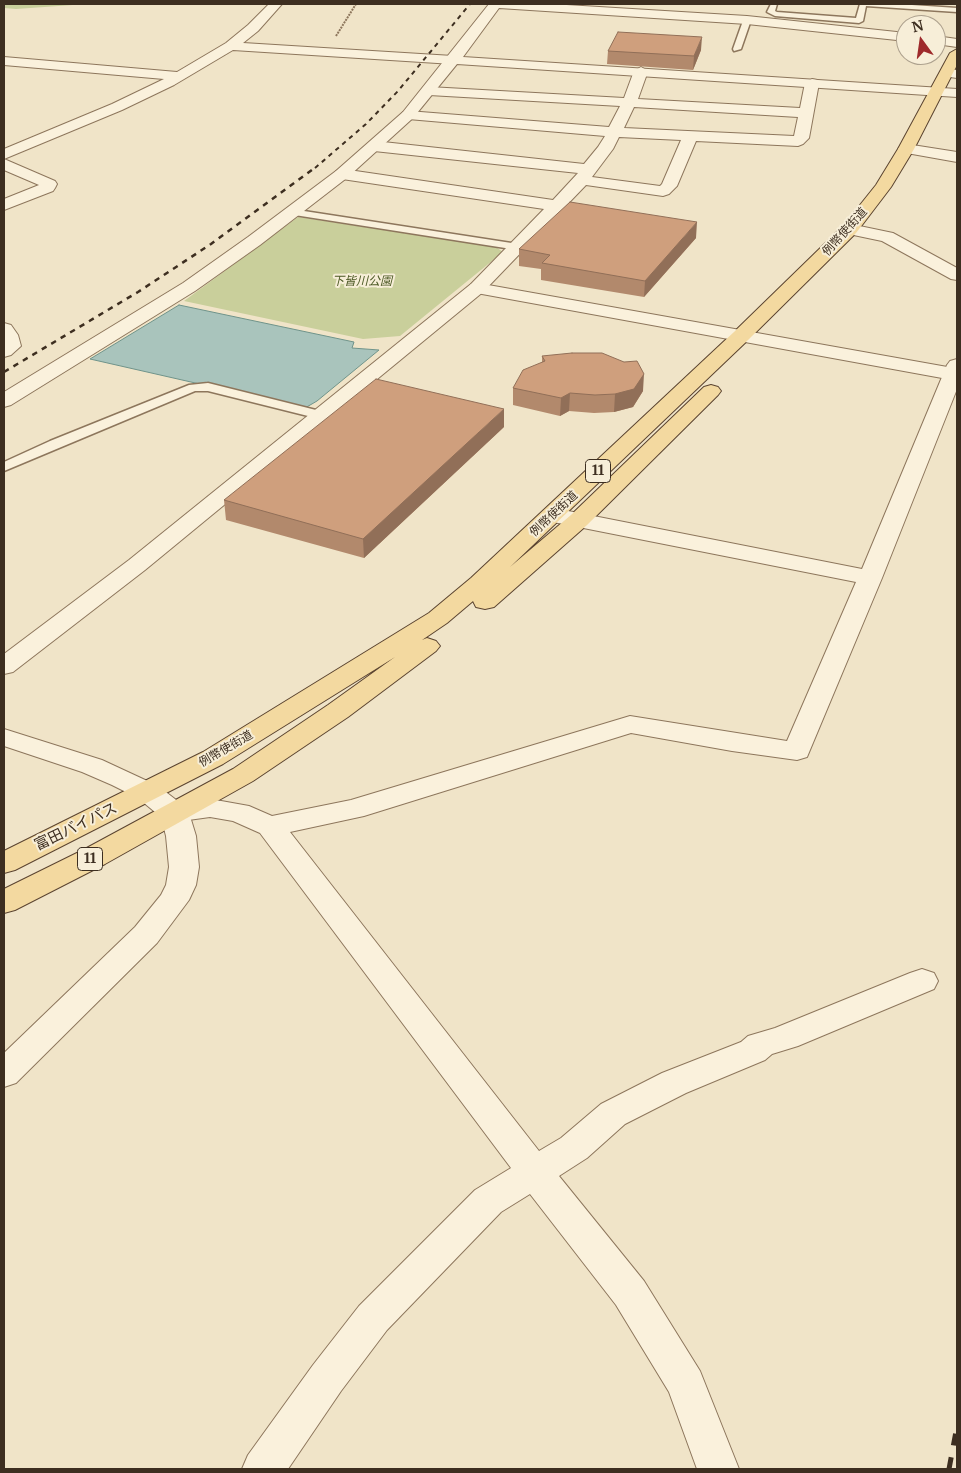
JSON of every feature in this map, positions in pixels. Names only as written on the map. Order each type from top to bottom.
[{"type":"main road","name":"例幣使街道","points":[[174,812],[243,775],[338,712],[455,627],[579,520],[752,338],[901,190],[915,150],[952,85],[957,53]]},
{"type":"main road","name":"例幣使街道","points":[[148,792],[213,758],[438,618],[752,338]]},
{"type":"main road","name":"富田バイパス","points":[[4,863],[148,792]]},
{"type":"main road","name":"11","points":[[4,902],[94,857],[174,812]]},
{"type":"street","points":[[4,154],[116,107],[180,76],[232,46],[276,4]]},
{"type":"street","points":[[4,401],[189,287],[342,174],[408,115],[429,91],[496,4],[747,20],[896,36]]},
{"type":"street","points":[[232,46],[812,83],[952,85]]},
{"type":"street","points":[[4,61],[180,76]]},
{"type":"street","points":[[4,666],[137,565],[478,288],[557,206],[605,149],[629,103],[641,71]]},
{"type":"street","points":[[408,115],[614,132],[798,141],[801,138],[812,83]]},
{"type":"street","points":[[429,91],[806,113]]},
{"type":"street","points":[[374,146],[585,174],[663,191],[669,186],[690,136]]},
{"type":"street","points":[[915,150],[957,157]]},
{"type":"street","points":[[4,164],[48,184],[47,188],[4,205]]},
{"type":"street","points":[[342,174],[557,206]]},
{"type":"street","points":[[859,231],[887,237],[953,273],[957,254]]},
{"type":"street","points":[[270,826],[354,809],[630,724],[797,751],[955,370],[752,338],[478,288]]},
{"type":"street","points":[[4,330],[8,335],[11,346],[4,351]]},
{"type":"street","points":[[553,515],[870,578]]},
{"type":"street","points":[[4,737],[92,766],[122,778],[148,792],[174,812],[181,836],[184,866],[180,885],[174,900],[146,935],[4,1074]]},
{"type":"street","points":[[174,812],[210,808],[239,812],[270,826],[534,1172],[630,1293],[686,1384],[718,1469]]},
{"type":"street","points":[[263,1469],[327,1378],[373,1318],[488,1201],[574,1148],[613,1114],[674,1083],[753,1050],[760,1044],[786,1037],[922,981]]},
{"type":"lane","points":[[774,4],[771,12],[775,14],[859,21],[863,4]]},
{"type":"lane","points":[[868,4],[957,10]]},
{"type":"lane","points":[[737,49],[747,20]]},
{"type":"lane","points":[[291,212],[518,247]]},
{"type":"lane","points":[[4,467],[54,444],[194,388],[208,387],[320,415]]},
{"type":"path","points":[[326,51],[356,4]]},
{"type":"green space","points":[[4,4],[87,4],[16,9],[4,8]]},
{"type":"green space","name":"下皆川公園","points":[[298,217],[496,247],[503,252],[400,336],[363,339],[184,301]]},
{"type":"water","points":[[179,305],[354,342],[352,348],[379,350],[317,401],[305,408],[90,359]]},
{"type":"building","points":[[618,32],[702,37],[694,56],[608,51]]},
{"type":"building","points":[[570,202],[697,222],[645,281],[542,263],[550,255],[519,249]]},
{"type":"building","points":[[602,353],[624,362],[637,361],[644,374],[634,389],[615,394],[570,393],[561,398],[513,388],[523,370],[545,361],[542,356]]},
{"type":"building","points":[[376,379],[504,409],[363,539],[224,500]]},
{"type":"railway","points":[[315,168],[366,124],[398,91],[470,4]]},
{"type":"railway","points":[[4,372],[138,292],[211,244],[316,167]]},
{"type":"railway","points":[[949,1469],[957,1426]]}]
